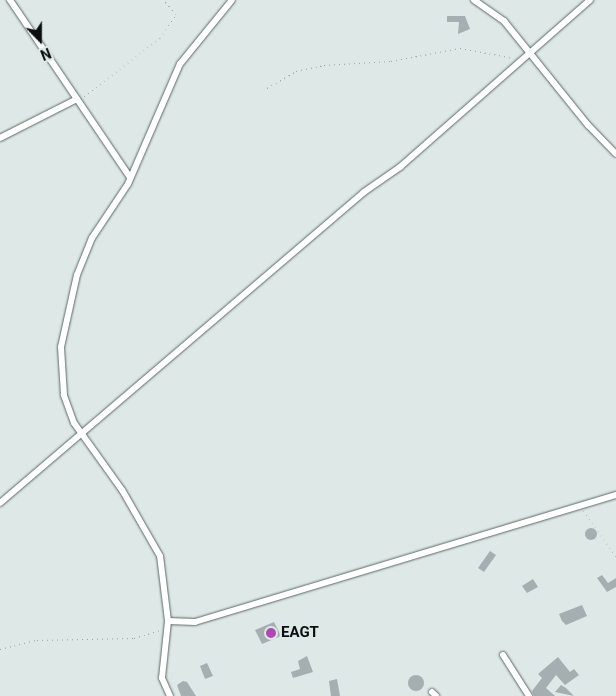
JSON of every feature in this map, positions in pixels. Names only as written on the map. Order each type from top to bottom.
[{"type":"street","points":[[10,0],[130,177]]},
{"type":"street","points":[[170,696],[162,678],[168,624],[157,548],[82,434],[64,395],[60,354],[64,328],[87,249],[130,177],[180,64],[232,0]]},
{"type":"street","points":[[474,0],[504,20],[529,54],[616,154]]},
{"type":"street","points":[[0,503],[529,54],[590,0]]},
{"type":"street","points":[[0,138],[76,99]]},
{"type":"street","points":[[168,624],[195,622],[616,495]]},
{"type":"street","points":[[503,655],[529,696]]},
{"type":"path","points":[[76,99],[133,63],[160,38],[176,14],[164,0]]},
{"type":"path","points":[[267,88],[310,67],[391,61],[460,48],[522,59]]},
{"type":"path","points":[[579,507],[616,556]]},
{"type":"path","points":[[0,649],[37,640],[134,638],[168,624]]},
{"type":"building","points":[[447,16],[465,16],[470,29],[458,34],[459,22],[447,22]]},
{"type":"building","points":[[589,528],[593,528],[597,534],[593,540],[589,540],[585,536],[585,532]]},
{"type":"building","points":[[490,551],[496,555],[484,572],[478,568]]},
{"type":"building","points":[[602,575],[608,583],[616,578],[616,587],[607,592],[597,578]]},
{"type":"building","points":[[533,579],[538,587],[527,593],[522,586]]},
{"type":"building","points":[[582,605],[587,616],[566,625],[562,621],[559,614]]},
{"type":"building","points":[[274,622],[281,636],[262,644],[255,630]]},
{"type":"building","points":[[307,656],[313,672],[293,678],[291,672],[300,669],[298,661]]},
{"type":"building","points":[[558,657],[570,672],[574,669],[579,675],[565,685],[556,675],[546,688],[555,696],[534,696],[532,691],[542,678],[538,674]]},
{"type":"building","points":[[207,663],[213,676],[205,679],[200,666]]},
{"type":"building","points":[[416,675],[424,683],[416,691],[408,683]]},
{"type":"building","points":[[337,679],[340,696],[331,696],[329,681]]},
{"type":"building","points":[[183,681],[187,682],[196,696],[181,696],[177,685]]},
{"type":"building","points":[[561,685],[566,688],[574,696],[555,692]]},
{"type":"place","name":"EAGT","points":[[271,633]]}]
